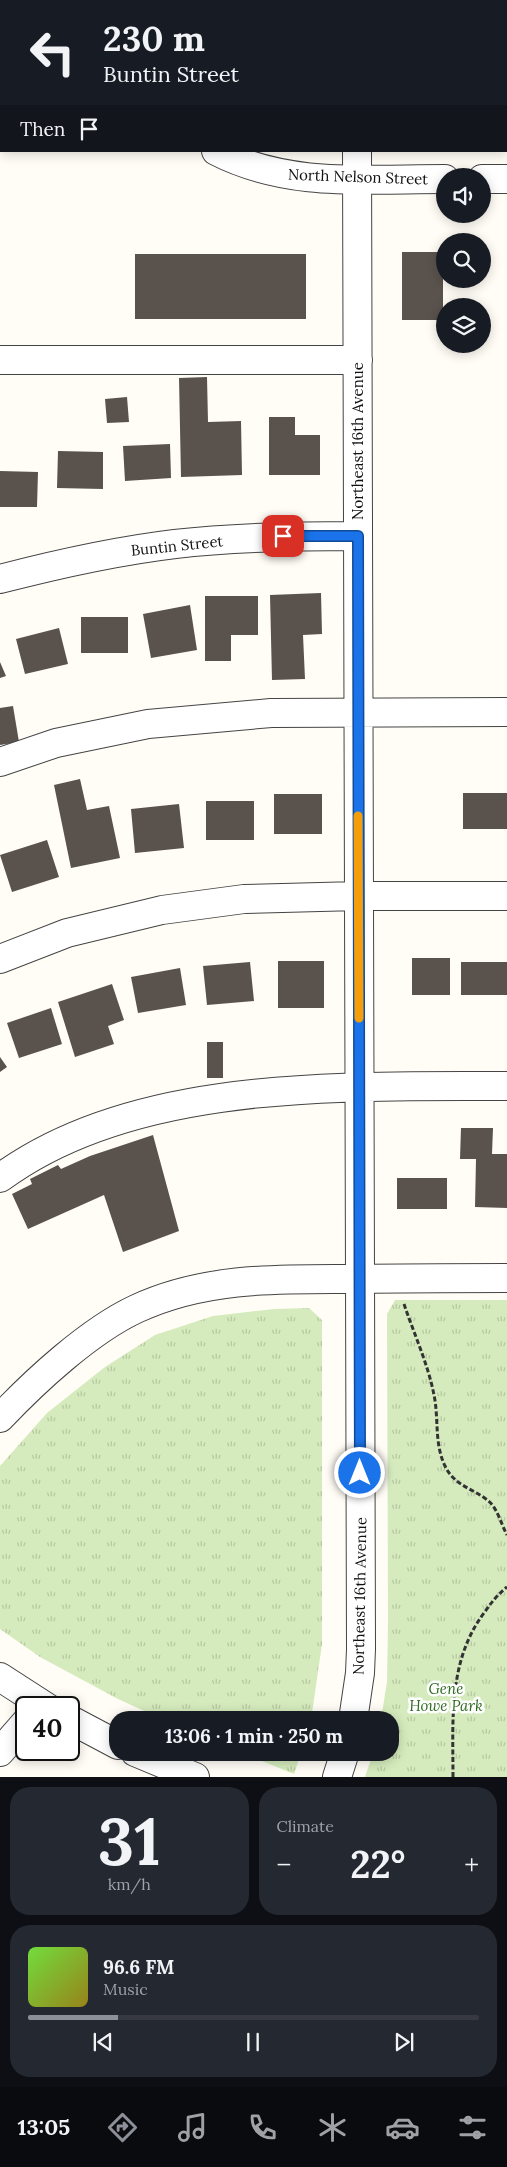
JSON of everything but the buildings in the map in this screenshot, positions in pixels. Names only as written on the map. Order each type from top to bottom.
[{"type":"street","name":"North Nelson Street","points":[[218,152],[264,171],[291,177],[357,180],[436,179]]},
{"type":"street","name":"Northeast 16th Avenue","points":[[354,1711],[360,1673],[361,1649],[357,152]]},
{"type":"street","points":[[491,179],[507,179]]},
{"type":"street","points":[[0,360],[358,360]]},
{"type":"street","name":"Buntin Street","points":[[0,579],[78,559],[175,544],[283,536],[358,536]]},
{"type":"street","points":[[0,762],[56,743],[148,724],[271,714],[507,712]]},
{"type":"street","points":[[0,958],[67,933],[162,910],[244,899],[358,896],[507,896]]},
{"type":"street","points":[[0,1178],[17,1166],[66,1139],[116,1120],[174,1107],[241,1096],[359,1087],[507,1086]]},
{"type":"street","points":[[2,1413],[63,1359],[106,1326],[135,1310],[174,1294],[218,1284],[267,1278],[507,1278]]},
{"type":"street","points":[[5,1689],[16,1696]]},
{"type":"street","points":[[80,1725],[109,1740]]},
{"type":"street","points":[[0,1752],[15,1735]]},
{"type":"street","points":[[157,1761],[195,1777]]},
{"type":"street","points":[[337,1777],[342,1761]]},
{"type":"path","points":[[401,1296],[430,1379],[436,1409],[436,1436],[446,1469],[463,1487],[492,1504],[507,1535]]},
{"type":"path","points":[[453,1777],[456,1682],[462,1652],[479,1619],[498,1594],[507,1587]]},
{"type":"green space","name":"Gene Howe Park","points":[[395,1300],[507,1300],[507,1777],[365,1777],[370,1761],[399,1761],[399,1711],[382,1711],[387,1682],[388,1620],[387,1314]]},
{"type":"green space","points":[[309,1308],[322,1320],[322,1644],[312,1711],[144,1711],[40,1657],[0,1629],[0,1466],[47,1413],[105,1367],[155,1335],[213,1316],[274,1309]]},
{"type":"green space","points":[[262,1761],[298,1761],[294,1774]]},
{"type":"slow traffic","points":[[358,816],[359,1018]]},
{"type":"route","points":[[283,536],[358,536],[360,1473]]}]
